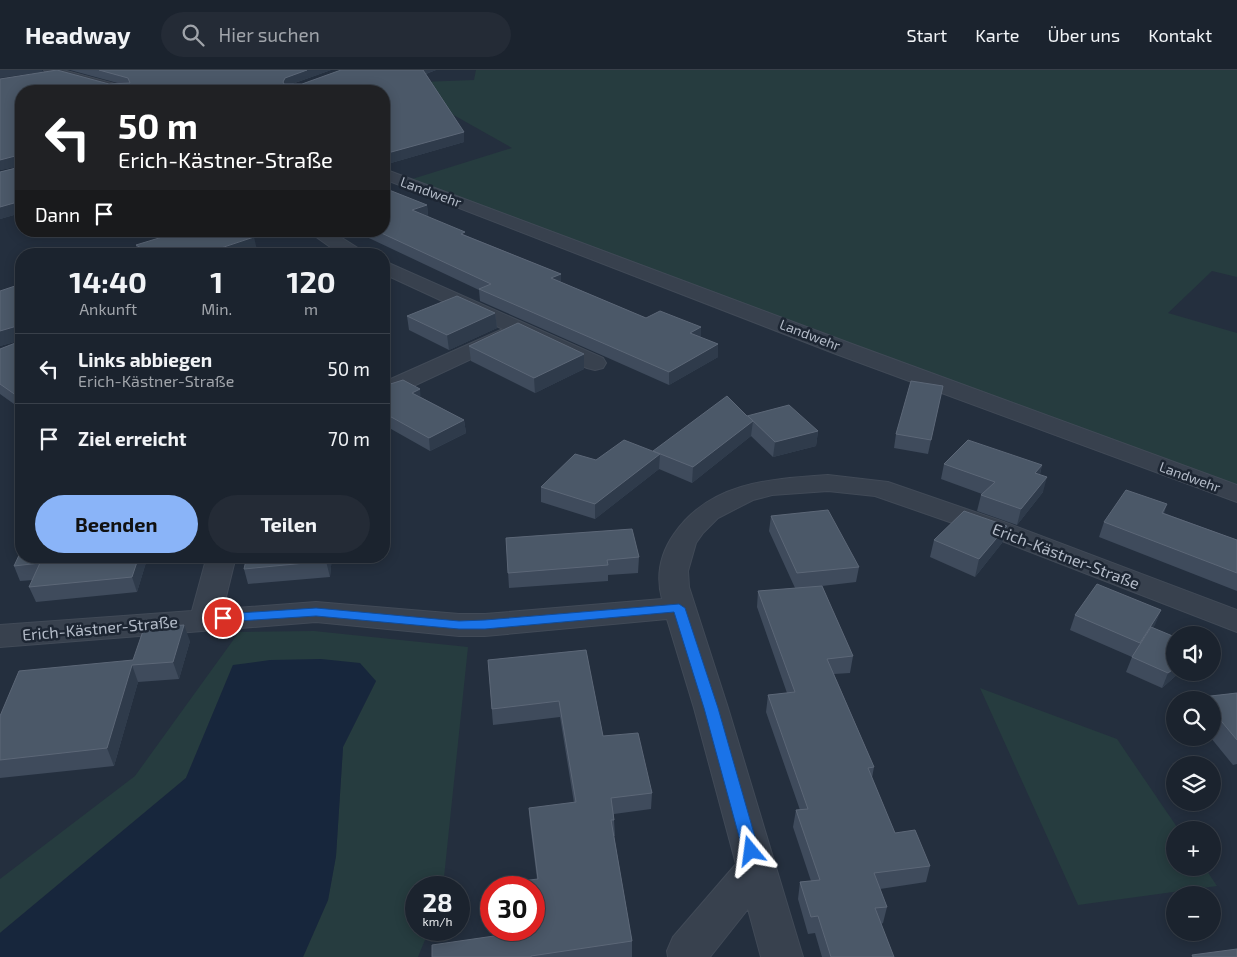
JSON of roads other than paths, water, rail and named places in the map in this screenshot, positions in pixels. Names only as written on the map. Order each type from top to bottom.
[{"type":"street","points":[[50,70],[104,85]]},
{"type":"street","name":"Landwehr","points":[[390,176],[844,349],[1237,494]]},
{"type":"street","points":[[331,237],[344,248]]},
{"type":"street","points":[[390,270],[595,363]]},
{"type":"street","points":[[390,388],[517,329]]},
{"type":"street","name":"Erich-Kästner-Straße","points":[[782,957],[711,708],[679,608],[673,571],[682,543],[692,528],[708,512],[744,494],[772,487],[828,483],[879,488],[900,493],[1237,622]]},
{"type":"street","points":[[205,619],[220,563]]},
{"type":"street","name":"Erich-Kästner-Straße","points":[[0,636],[316,612],[459,625],[485,625],[679,608]]},
{"type":"street","points":[[690,957],[688,951],[756,869]]},
{"type":"water","points":[[321,659],[360,663],[376,681],[343,747],[336,856],[328,900],[303,957],[0,957],[0,933],[186,778],[233,665],[270,660]]}]
